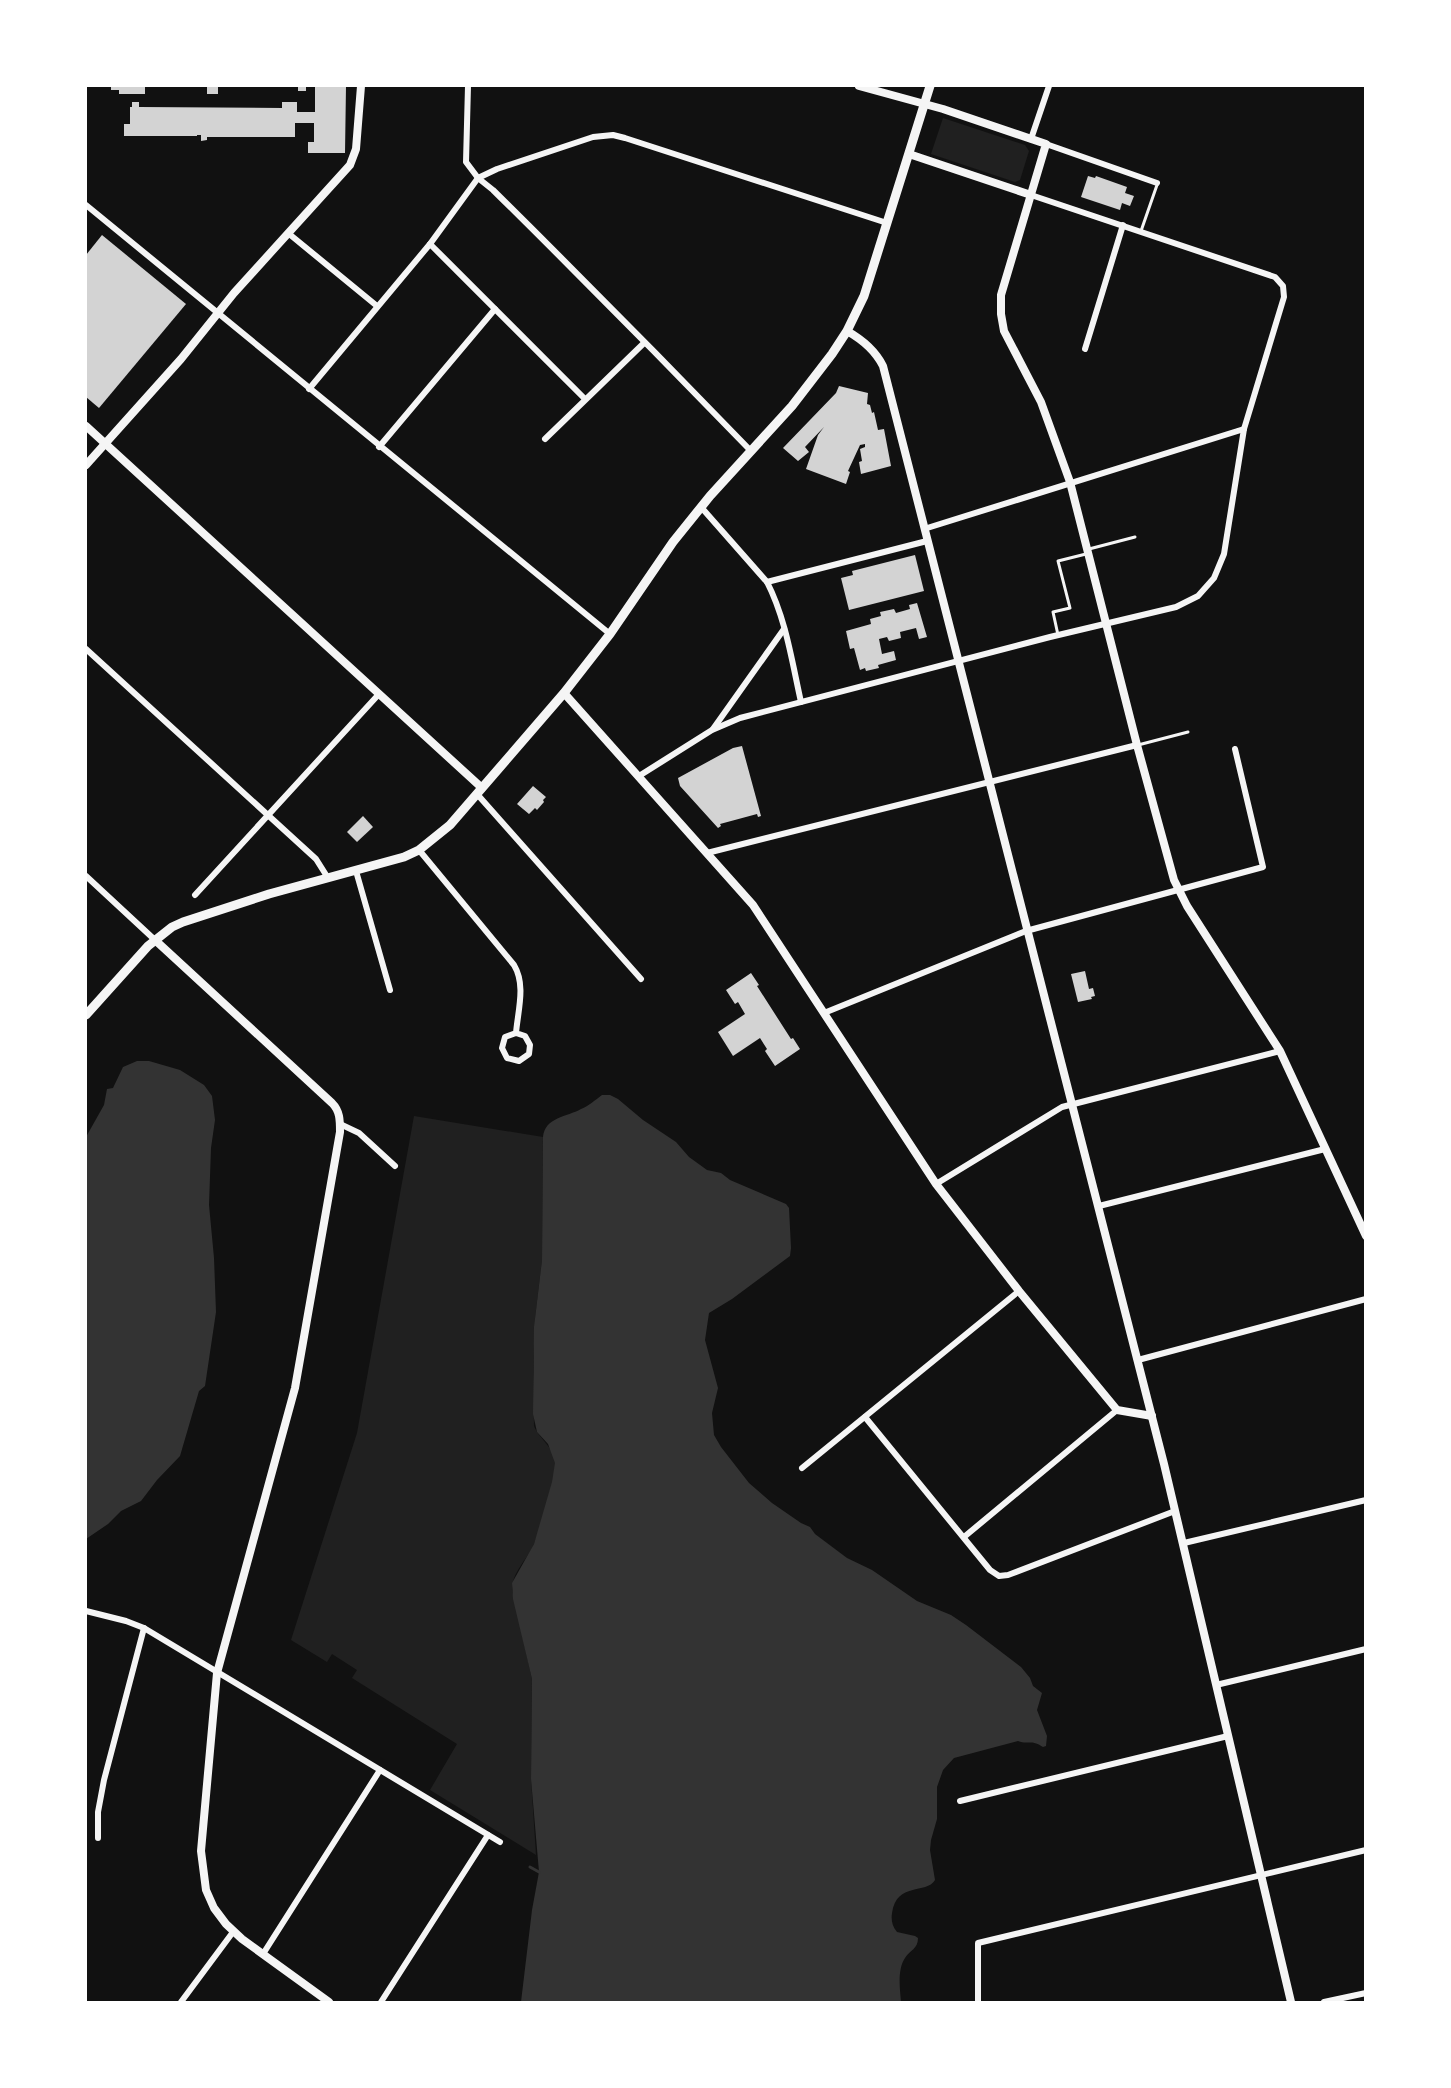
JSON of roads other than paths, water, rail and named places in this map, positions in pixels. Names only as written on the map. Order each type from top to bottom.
[{"type":"main road","points":[[86,1015],[155,940],[172,927],[208,912],[404,857],[419,850],[450,825],[564,693],[610,634],[673,542],[701,507],[797,401],[847,331],[864,296],[930,86]]},
{"type":"main road","points":[[847,331],[874,351],[883,366],[1184,1543],[1291,2002]]},
{"type":"street","points":[[86,465],[352,161],[356,149],[361,86]]},
{"type":"street","points":[[468,86],[466,162],[478,178],[573,269],[751,451]]},
{"type":"street","points":[[859,86],[925,104],[1157,183]]},
{"type":"street","points":[[1031,139],[1049,86]]},
{"type":"street","points":[[309,389],[430,244],[478,178],[497,169],[592,137],[613,135],[887,224]]},
{"type":"street","points":[[1046,144],[1001,294],[1004,331],[1046,413],[1070,482],[1169,868],[1179,891],[1280,1051],[1365,1236]]},
{"type":"street","points":[[639,776],[712,730],[740,718],[1058,635],[1176,607],[1198,596],[1207,588],[1217,573],[1224,554],[1244,429],[1284,297],[1283,286],[1275,277],[909,154]]},
{"type":"street","points":[[86,204],[379,447],[610,634]]},
{"type":"street","points":[[1085,349],[1123,225]]},
{"type":"street","points":[[288,233],[377,306]]},
{"type":"street","points":[[430,244],[585,399]]},
{"type":"street","points":[[379,447],[495,309]]},
{"type":"street","points":[[545,439],[644,343]]},
{"type":"street","points":[[86,426],[379,694],[480,791],[641,979]]},
{"type":"street","points":[[924,529],[1244,429]]},
{"type":"street","points":[[701,507],[767,582],[774,596],[784,629],[801,702]]},
{"type":"street","points":[[767,582],[927,541]]},
{"type":"street","points":[[712,730],[784,629]]},
{"type":"street","points":[[86,648],[316,859],[328,878]]},
{"type":"street","points":[[564,693],[764,920],[936,1184],[1018,1291],[1117,1410],[1152,1416]]},
{"type":"street","points":[[195,895],[379,694]]},
{"type":"street","points":[[707,853],[1137,745]]},
{"type":"street","points":[[824,1013],[1026,931],[1263,867],[1235,749]]},
{"type":"street","points":[[419,850],[520,974],[522,983],[516,1033]]},
{"type":"street","points":[[356,871],[390,990]]},
{"type":"street","points":[[86,876],[332,1103],[338,1112],[340,1124],[295,1388],[217,1673],[201,1865],[210,1899],[233,1932],[329,2002]]},
{"type":"street","points":[[516,1033],[525,1036],[530,1045],[529,1053],[519,1061],[507,1058],[501,1048],[505,1037],[516,1033]]},
{"type":"street","points":[[936,1184],[1051,1112],[1071,1103],[1280,1051]]},
{"type":"street","points":[[340,1124],[360,1133],[394,1166]]},
{"type":"street","points":[[1099,1206],[1325,1149]]},
{"type":"street","points":[[802,1468],[1018,1291]]},
{"type":"street","points":[[1138,1360],[1365,1299]]},
{"type":"street","points":[[964,1537],[1117,1410]]},
{"type":"street","points":[[865,1417],[993,1574],[999,1576],[1008,1575],[1175,1511]]},
{"type":"street","points":[[1184,1543],[1365,1500]]},
{"type":"street","points":[[86,1611],[144,1628],[500,1842]]},
{"type":"street","points":[[99,1838],[98,1812],[104,1780],[144,1628]]},
{"type":"street","points":[[1216,1685],[1365,1649]]},
{"type":"street","points":[[960,1801],[1228,1736]]},
{"type":"street","points":[[263,1954],[380,1770]]},
{"type":"street","points":[[381,2002],[488,1835]]},
{"type":"street","points":[[978,2002],[978,1943],[1365,1850]]},
{"type":"street","points":[[181,2002],[233,1932]]},
{"type":"street","points":[[1324,2002],[1365,1993]]},
{"type":"lane","points":[[1141,231],[1157,183]]},
{"type":"lane","points":[[1058,635],[1053,612],[1070,608],[1058,561],[1135,537]]},
{"type":"lane","points":[[1137,745],[1188,732]]},
{"type":"waterway","points":[[530,1867],[539,1872]]}]
